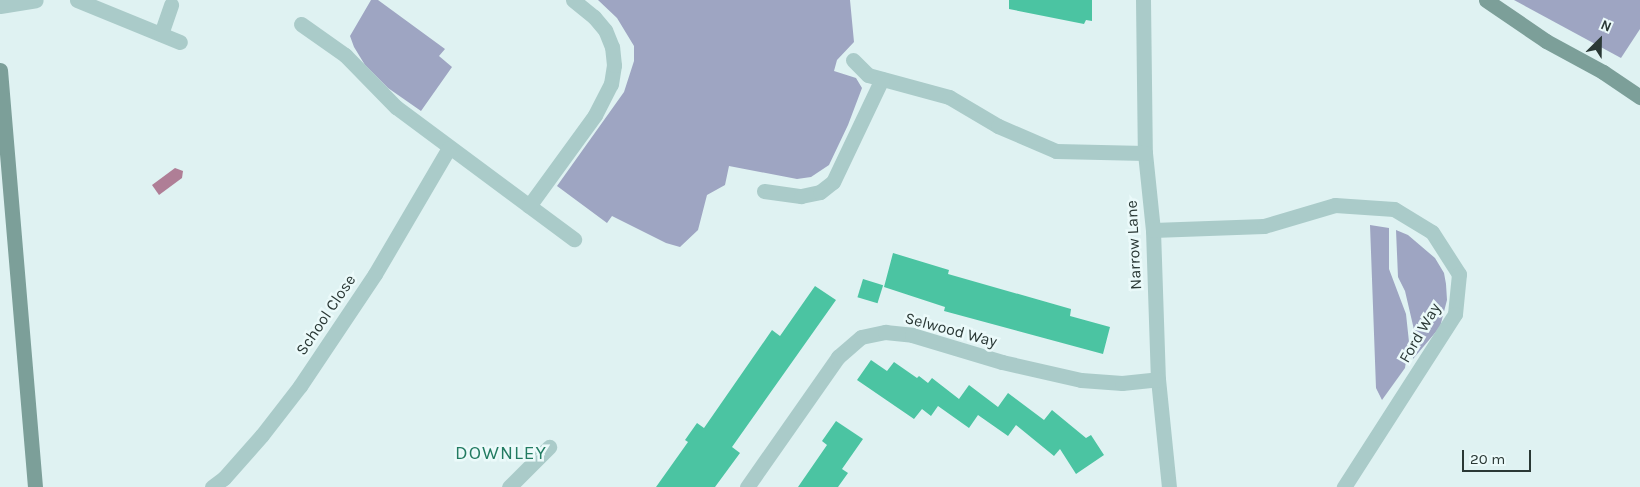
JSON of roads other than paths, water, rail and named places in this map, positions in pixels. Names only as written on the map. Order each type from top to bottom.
[{"type":"street","points":[[0,6],[36,0]]},
{"type":"street","points":[[77,0],[180,42]]},
{"type":"street","points":[[529,206],[595,115],[611,84],[614,65],[612,46],[604,30],[594,17],[573,0]]},
{"type":"street","name":"Narrow Lane","points":[[1142,0],[1145,153],[1153,230],[1158,380],[1169,487]]},
{"type":"street","points":[[1486,0],[1552,45],[1603,72],[1640,97]]},
{"type":"street","points":[[160,34],[171,5]]},
{"type":"street","points":[[301,24],[345,55],[396,107],[574,239]]},
{"type":"street","points":[[853,60],[868,75],[949,97],[998,126],[1056,151],[1145,153]]},
{"type":"street","points":[[0,70],[34,487]]},
{"type":"street","points":[[764,191],[801,196],[820,192],[833,182],[882,80]]},
{"type":"street","name":"School Close","points":[[222,484],[300,386],[375,274],[449,148]]},
{"type":"street","name":"Ford Way","points":[[1153,230],[1264,226],[1335,205],[1394,209],[1432,232],[1459,274],[1455,314],[1344,487]]},
{"type":"street","name":"Selwood Way","points":[[747,487],[838,357],[861,337],[885,332],[912,335],[1002,362],[1081,380],[1122,383],[1158,380]]},
{"type":"street","points":[[509,487],[549,447]]},
{"type":"district","name":"DOWNLEY","points":[[501,454]]}]
